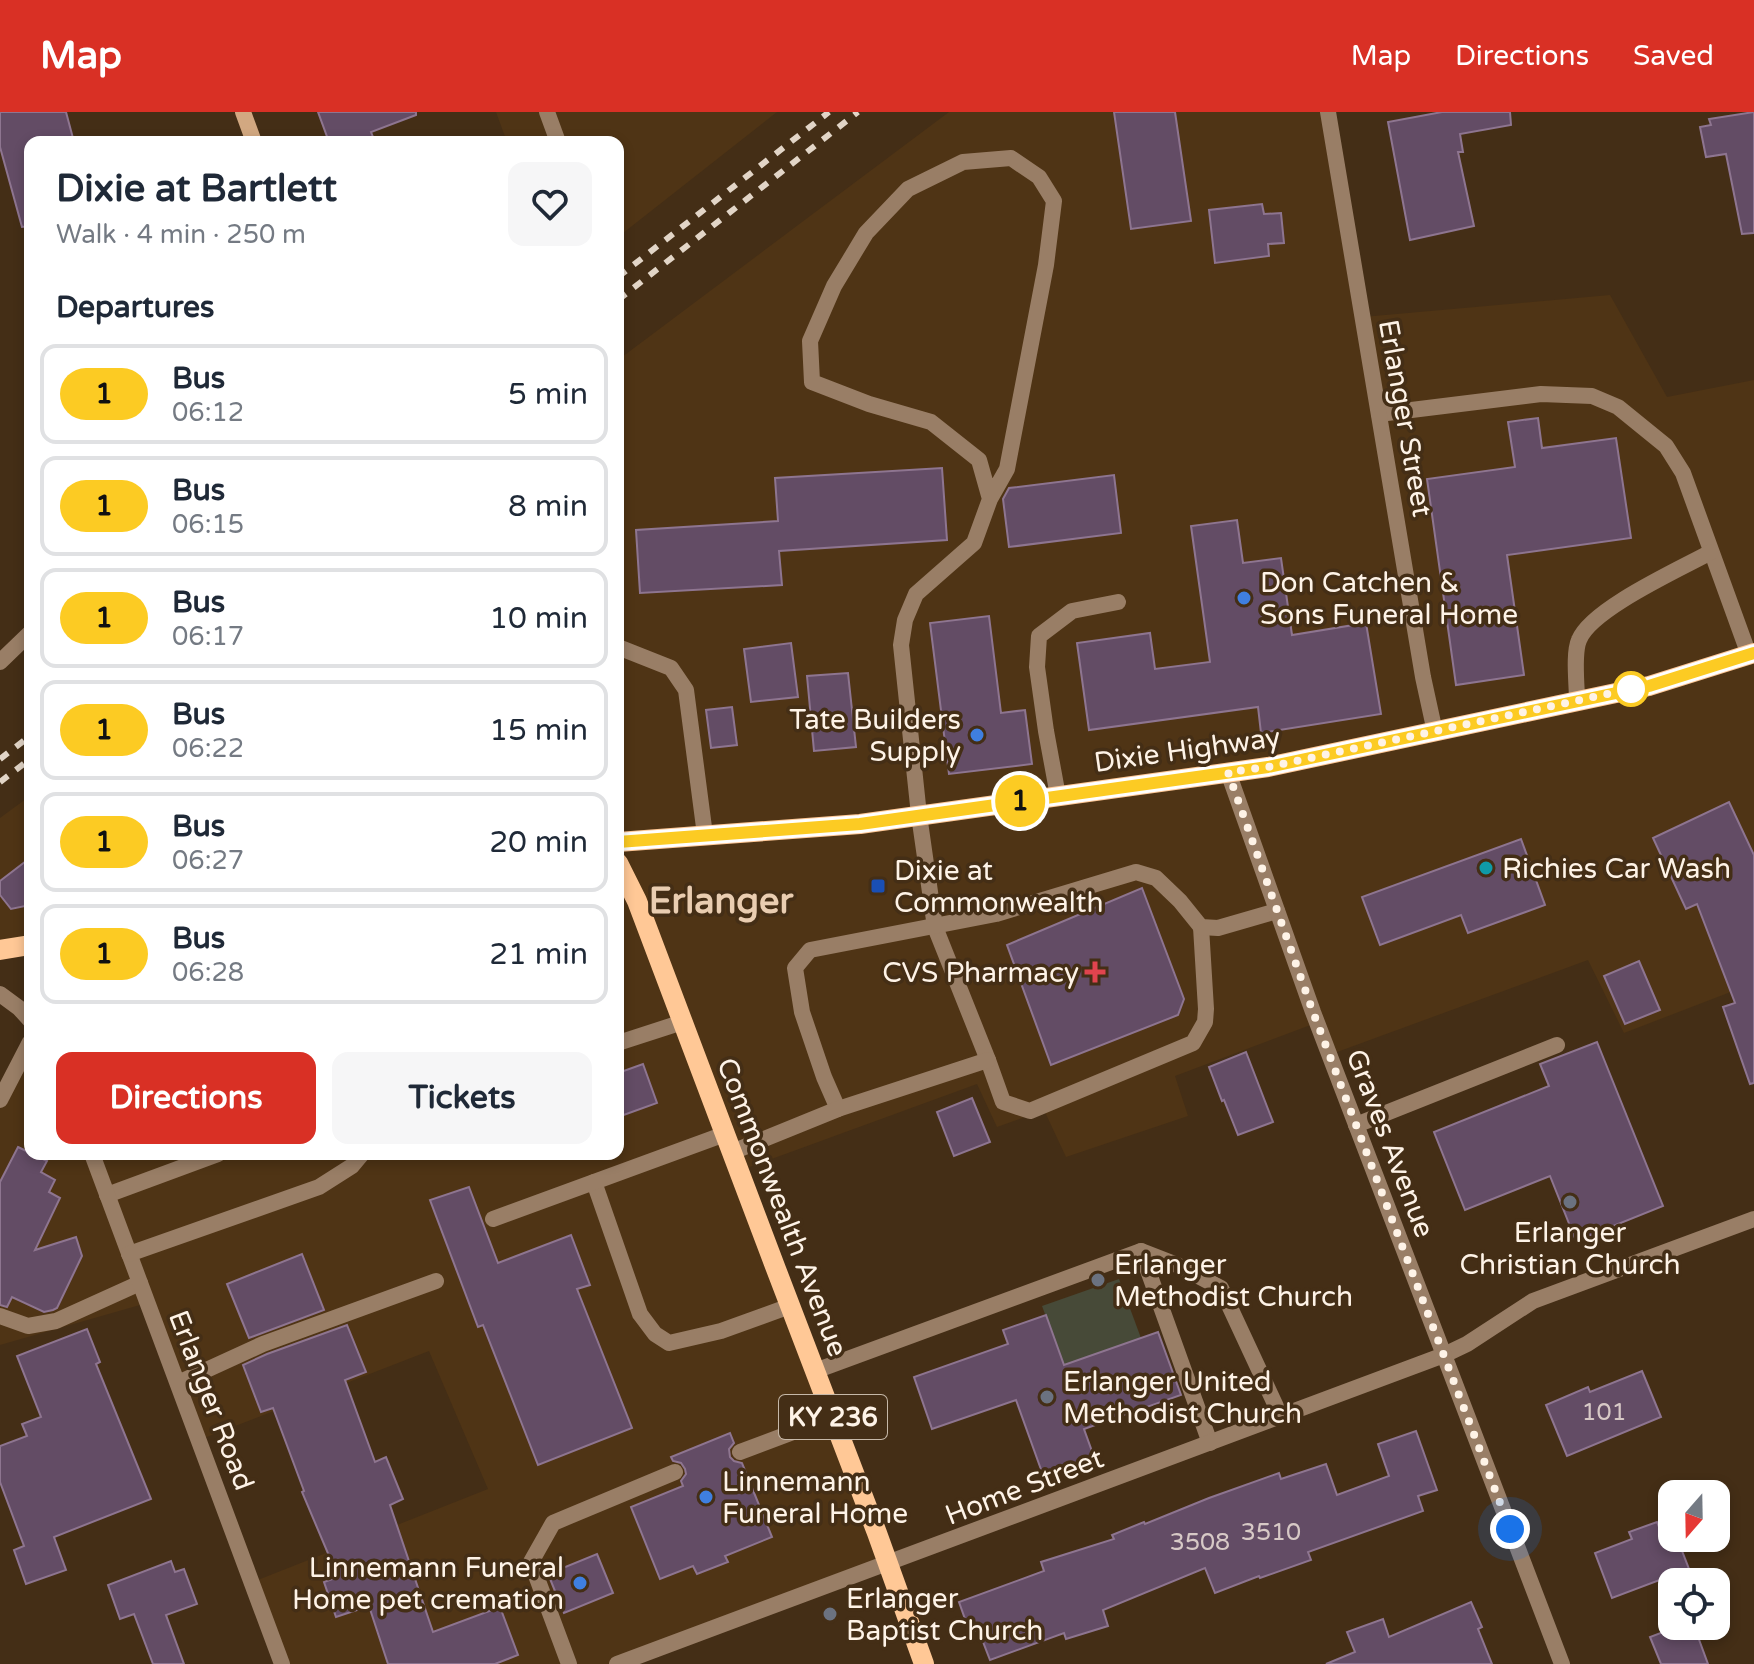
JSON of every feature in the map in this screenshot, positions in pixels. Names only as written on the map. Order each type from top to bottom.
[{"type":"main road","points":[[243,112],[252,136]]},
{"type":"main road","name":"Dixie Highway","points":[[624,842],[860,824],[1268,767],[1649,686],[1752,658]]},
{"type":"main road","name":"Commonwealth Avenue","points":[[624,875],[637,901],[924,1664]]},
{"type":"main road","points":[[0,950],[24,946]]},
{"type":"street","points":[[547,112],[556,136]]},
{"type":"street","name":"Erlanger Street","points":[[1328,112],[1423,677],[1435,732]]},
{"type":"street","points":[[838,1109],[802,1012],[795,968],[810,950],[935,927],[996,914],[1136,872],[1156,878],[1201,927],[1205,1022],[1193,1043],[1030,1111],[1003,1102],[935,927],[919,815],[901,645],[905,620],[916,594],[974,543],[990,499],[1007,469],[1046,265],[1054,201],[1039,177],[1011,158],[963,162],[908,189],[866,233],[834,286],[810,341],[812,382],[869,404],[931,422],[979,460],[990,499]]},
{"type":"street","points":[[1379,414],[1541,394],[1592,396],[1618,407],[1666,446],[1683,473],[1752,658]]},
{"type":"street","points":[[1577,701],[1577,643],[1584,630],[1596,617],[1711,552]]},
{"type":"street","points":[[1058,796],[1037,667],[1039,636],[1072,611],[1118,602]]},
{"type":"street","points":[[0,662],[24,639]]},
{"type":"street","points":[[624,649],[671,668],[686,690],[705,835]]},
{"type":"street","name":"Graves Avenue","points":[[1228,772],[1313,1012],[1562,1664]]},
{"type":"street","points":[[1201,927],[1218,928],[1277,911]]},
{"type":"street","points":[[0,994],[24,1013]]},
{"type":"street","points":[[624,1041],[683,1022]]},
{"type":"street","points":[[1356,1125],[1557,1045]]},
{"type":"street","points":[[0,1100],[24,1054]]},
{"type":"street","points":[[493,1219],[594,1182],[838,1109],[988,1060]]},
{"type":"street","name":"Erlanger Road","points":[[94,1160],[282,1664]]},
{"type":"street","points":[[107,1195],[202,1160]]},
{"type":"street","points":[[129,1254],[319,1187],[357,1160]]},
{"type":"street","points":[[594,1182],[640,1314],[655,1334],[669,1343],[721,1331],[790,1306]]},
{"type":"street","name":"Home Street","points":[[617,1664],[1444,1355],[1467,1344],[1533,1301],[1754,1219]]},
{"type":"street","points":[[815,1371],[1141,1251],[1177,1265],[1221,1288],[1281,1417]]},
{"type":"street","points":[[1141,1251],[1210,1443]]},
{"type":"street","points":[[178,1383],[263,1344],[436,1281]]},
{"type":"street","points":[[0,1316],[28,1326],[56,1321],[140,1283]]},
{"type":"street","points":[[740,1452],[833,1417]]},
{"type":"street","points":[[569,1664],[531,1562],[553,1523],[675,1472]]},
{"type":"shaded area","points":[[496,112],[777,112],[624,232],[624,136],[505,136]]},
{"type":"shaded area","points":[[949,112],[1328,112],[1363,317],[1610,295],[1667,397],[1754,380],[1754,983],[1624,1033],[1588,960],[1329,1055],[1316,1023],[1175,1076],[1188,1116],[1066,1157],[1044,1110],[997,1127],[977,1084],[739,1171],[888,1564],[617,1664],[282,1664],[253,1582],[488,1489],[429,1351],[199,1440],[147,1303],[0,1345],[0,1100],[24,1054],[24,1160],[624,1160],[624,356]]},
{"type":"shaded area","points":[[24,800],[24,946],[0,950],[0,818]]},
{"type":"green space","points":[[1119,1279],[1141,1338],[1064,1365],[1042,1306]]},
{"type":"building","points":[[0,112],[66,112],[72,136],[24,136],[24,227],[22,227],[0,147]]},
{"type":"building","points":[[318,112],[416,112],[416,115],[371,132],[373,136],[327,136]]},
{"type":"building","points":[[1114,112],[1175,112],[1191,221],[1131,229]]},
{"type":"building","points":[[1442,112],[1510,112],[1511,125],[1460,134],[1463,152],[1458,152],[1474,226],[1410,240],[1388,122]]},
{"type":"building","points":[[1754,112],[1754,233],[1742,234],[1726,154],[1706,157],[1700,127],[1711,125],[1709,119]]},
{"type":"building","points":[[1262,204],[1264,214],[1281,213],[1284,243],[1268,244],[1269,256],[1215,263],[1209,210]]},
{"type":"building","points":[[1538,418],[1542,448],[1616,438],[1631,538],[1507,555],[1524,675],[1456,685],[1427,479],[1515,467],[1508,422]]},
{"type":"building","points":[[942,468],[947,540],[779,551],[782,585],[640,593],[636,530],[778,521],[775,478]]},
{"type":"building","points":[[1114,475],[1121,533],[1009,547],[1003,499],[1009,488]]},
{"type":"building","name":"Don Catchen & Sons Funeral Home","points":[[1237,520],[1243,563],[1281,558],[1292,635],[1366,623],[1381,714],[1261,733],[1258,707],[1089,730],[1077,643],[1150,633],[1155,669],[1210,662],[1191,526]]},
{"type":"building","points":[[989,616],[1001,713],[1025,710],[1032,764],[949,774],[930,623]]},
{"type":"building","points":[[791,643],[798,697],[751,702],[744,649]]},
{"type":"building","points":[[848,673],[856,747],[814,751],[807,676]]},
{"type":"building","points":[[732,707],[737,745],[711,748],[706,710]]},
{"type":"building","points":[[1729,802],[1754,855],[1754,1083],[1750,1084],[1723,1007],[1735,1003],[1697,904],[1686,909],[1653,838]]},
{"type":"building","name":"Richies Car Wash","points":[[1521,839],[1545,905],[1468,933],[1461,915],[1380,945],[1362,897]]},
{"type":"building","points":[[24,863],[24,906],[11,909],[0,895],[0,881]]},
{"type":"building","name":"CVS Pharmacy","points":[[1142,888],[1184,999],[1178,1015],[1051,1065],[1007,945]]},
{"type":"building","points":[[1639,961],[1660,1010],[1625,1024],[1604,976]]},
{"type":"building","name":"Erlanger Christian Church","points":[[1597,1042],[1663,1206],[1576,1241],[1550,1176],[1465,1210],[1434,1132],[1549,1086],[1540,1064]]},
{"type":"building","points":[[1246,1052],[1273,1122],[1238,1135],[1209,1067]]},
{"type":"building","points":[[643,1064],[657,1103],[624,1115],[624,1071]]},
{"type":"building","points":[[972,1098],[990,1142],[954,1156],[937,1112]]},
{"type":"building","points":[[18,1147],[24,1150],[24,1160],[47,1161],[41,1172],[55,1180],[49,1192],[60,1198],[35,1250],[76,1237],[82,1256],[57,1308],[53,1310],[44,1312],[12,1297],[7,1307],[0,1305],[0,1182]]},
{"type":"building","points":[[469,1187],[498,1263],[571,1235],[590,1285],[577,1289],[632,1428],[538,1465],[483,1325],[478,1327],[430,1200]]},
{"type":"building","points":[[302,1254],[324,1310],[249,1338],[227,1284]]},
{"type":"building","name":"Erlanger United Methodist Church","points":[[1046,1315],[1064,1365],[1158,1332],[1181,1395],[1084,1429],[1094,1457],[1043,1475],[1016,1400],[932,1429],[914,1377],[1008,1344],[1003,1330]]},
{"type":"building","points":[[347,1325],[366,1372],[345,1380],[375,1462],[386,1457],[403,1499],[390,1505],[433,1632],[500,1607],[518,1655],[495,1664],[388,1664],[369,1606],[336,1617],[324,1582],[338,1577],[302,1492],[273,1408],[261,1412],[243,1365]]},
{"type":"building","points":[[87,1329],[100,1362],[96,1364],[151,1499],[54,1537],[66,1570],[26,1584],[14,1550],[24,1546],[0,1482],[0,1446],[27,1436],[22,1424],[41,1417],[17,1356]]},
{"type":"building","points":[[1642,1371],[1661,1417],[1567,1456],[1546,1405],[1588,1387],[1590,1392]]},
{"type":"building","points":[[1416,1431],[1437,1490],[1418,1496],[1423,1511],[1308,1552],[1311,1560],[1215,1593],[1205,1568],[1103,1610],[1108,1626],[1066,1639],[1064,1633],[990,1660],[978,1629],[970,1633],[959,1602],[1044,1571],[1041,1562],[1114,1539],[1112,1535],[1144,1522],[1279,1473],[1281,1479],[1326,1464],[1337,1495],[1389,1476],[1378,1444]]},
{"type":"building","name":"Linnemann Funeral Home","points":[[730,1433],[734,1443],[729,1449],[730,1457],[742,1463],[772,1537],[725,1556],[728,1562],[697,1574],[693,1566],[660,1579],[631,1507],[683,1486],[681,1481],[686,1474],[685,1469],[671,1457]]},
{"type":"building","points":[[1657,1522],[1658,1552],[1682,1552],[1689,1568],[1658,1568],[1658,1581],[1612,1598],[1595,1553],[1632,1539],[1629,1532]]},
{"type":"building","name":"Linnemann Funeral Home pet cremation","points":[[597,1554],[613,1593],[564,1613],[548,1574]]},
{"type":"building","points":[[171,1561],[175,1572],[184,1569],[197,1604],[166,1615],[184,1664],[153,1664],[134,1614],[120,1619],[108,1585]]},
{"type":"building","points":[[1471,1602],[1492,1664],[1326,1664],[1355,1652],[1347,1632],[1383,1619],[1389,1637]]},
{"type":"building","points":[[1658,1634],[1658,1640],[1699,1640],[1708,1664],[1661,1664],[1650,1637]]},
{"type":"railway","points":[[624,272],[829,112]]},
{"type":"railway","points":[[624,295],[858,112]]},
{"type":"railway","points":[[0,759],[24,741]]},
{"type":"railway","points":[[0,782],[24,764]]},
{"type":"bus line","name":"1","points":[[624,842],[860,824],[1268,767],[1649,686],[1754,653]]},
{"type":"place","name":"Don Catchen & Sons Funeral Home","points":[[1244,598]]},
{"type":"place","name":"Tate Builders Supply","points":[[977,735]]},
{"type":"place","name":"Richies Car Wash","points":[[1486,868]]},
{"type":"place","name":"Dixie at Commonwealth","points":[[878,886]]},
{"type":"place","name":"CVS Pharmacy","points":[[1095,972]]},
{"type":"place","name":"Erlanger Christian Church","points":[[1570,1202]]},
{"type":"place","name":"Erlanger Methodist Church","points":[[1098,1280]]},
{"type":"place","name":"Erlanger United Methodist Church","points":[[1047,1397]]},
{"type":"place","name":"Linnemann Funeral Home","points":[[706,1497]]},
{"type":"place","name":"Linnemann Funeral Home pet cremation","points":[[580,1583]]},
{"type":"place","name":"Erlanger Baptist Church","points":[[830,1614]]},
{"type":"district","name":"Erlanger","points":[[721,900]]},
{"type":"route","points":[[1510,1529],[1313,1012],[1228,772],[1268,767],[1631,689]]}]
